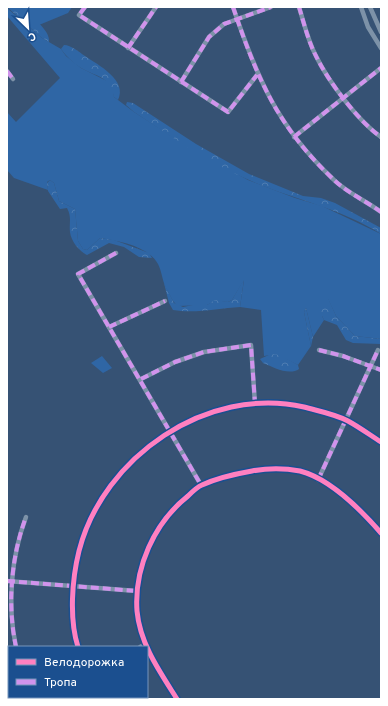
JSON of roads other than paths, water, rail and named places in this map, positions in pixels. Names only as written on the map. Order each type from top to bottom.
[{"type":"street","points":[[84,7],[79,16],[228,112],[257,75]]},
{"type":"street","points":[[128,48],[156,7]]},
{"type":"street","points":[[233,7],[257,75],[267,96],[294,137],[334,180],[381,212]]},
{"type":"street","points":[[181,82],[209,36],[224,24],[236,18],[271,7]]},
{"type":"street","points":[[299,7],[316,56],[343,98],[360,118],[381,137]]},
{"type":"street","points":[[361,7],[368,27],[381,48]]},
{"type":"street","points":[[370,7],[381,32]]},
{"type":"street","points":[[294,137],[381,68]]},
{"type":"street","points":[[7,71],[13,79]]},
{"type":"street","points":[[116,252],[78,274],[141,379],[201,485]]},
{"type":"street","points":[[109,327],[165,301]]},
{"type":"street","points":[[141,379],[174,362],[204,352],[251,345],[255,404]]},
{"type":"street","points":[[319,350],[343,356],[381,370]]},
{"type":"street","points":[[318,480],[378,350]]},
{"type":"street","points":[[78,646],[73,586],[85,531],[100,500],[125,468],[150,445],[171,431],[197,418],[218,411],[255,404],[303,407],[347,420],[381,442]]},
{"type":"street","points":[[142,646],[146,644],[140,629],[137,611],[137,591],[141,569],[148,549],[164,520],[179,503],[201,485],[235,474],[270,468],[300,471],[335,489],[362,510],[381,533]]},
{"type":"street","points":[[16,646],[12,612],[13,581],[18,538],[26,517]]},
{"type":"street","points":[[7,581],[137,591]]},
{"type":"street","points":[[148,649],[177,699]]}]
